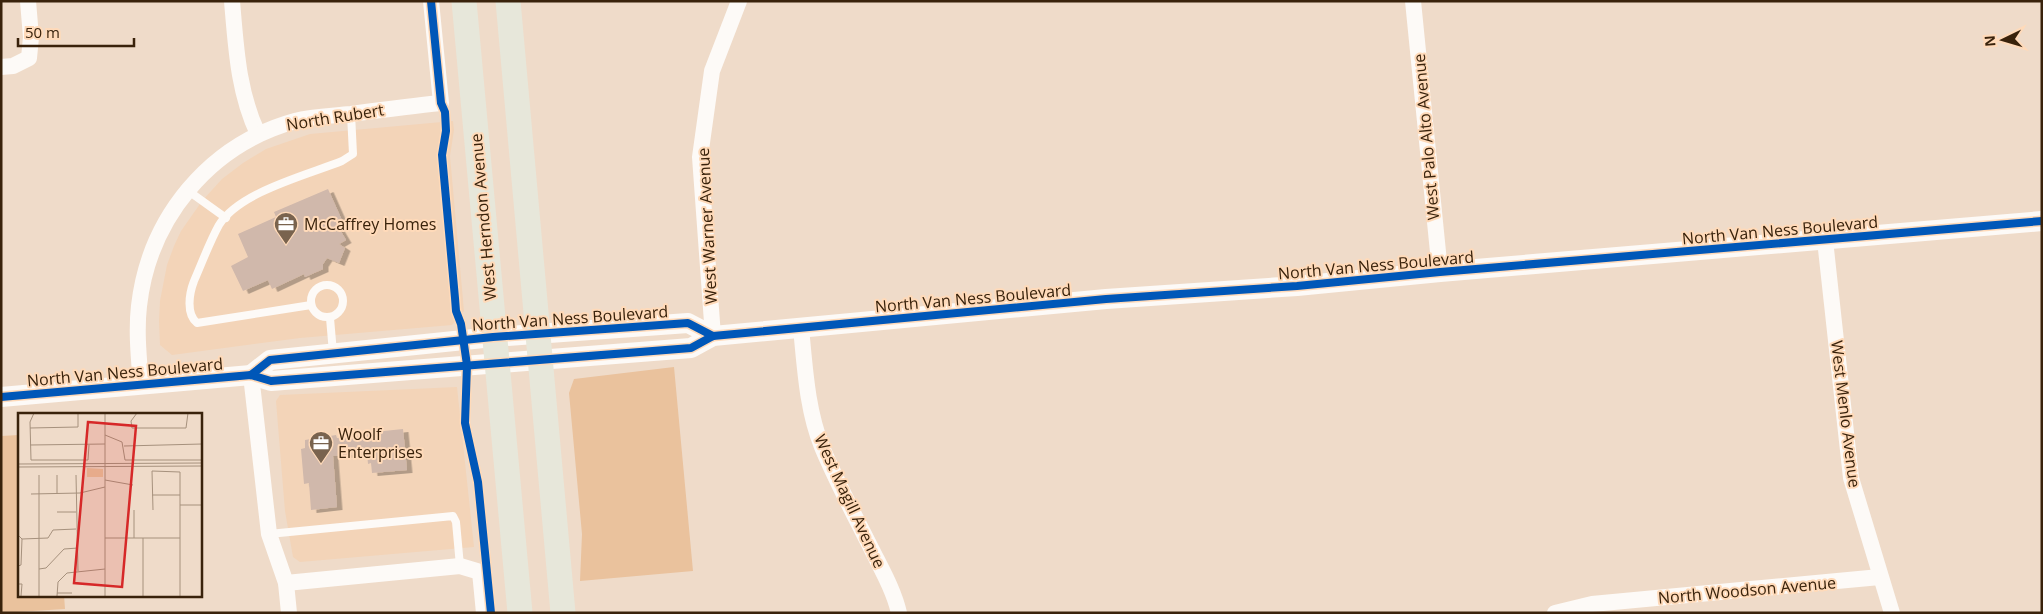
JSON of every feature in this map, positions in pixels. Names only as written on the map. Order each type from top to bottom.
[{"type":"main road","name":"West Herndon Avenue","points":[[464,1],[493,337],[520,613]]},
{"type":"main road","points":[[508,1],[563,613]]},
{"type":"street","points":[[1,67],[13,66],[29,58],[32,37],[28,1]]},
{"type":"street","points":[[232,1],[239,75],[248,114],[258,134]]},
{"type":"street","name":"North Rubert","points":[[141,385],[138,307],[144,274],[154,243],[169,214],[187,190],[207,169],[232,149],[258,134],[296,121],[441,103],[431,1]]},
{"type":"street","name":"West Warner Avenue","points":[[713,336],[700,157],[712,71],[739,1]]},
{"type":"street","name":"West Palo Alto Avenue","points":[[1414,1],[1440,272]]},
{"type":"street","name":"North Van Ness Boulevard","points":[[1,397],[251,375],[271,381],[691,348],[713,336],[965,312],[1106,299],[1297,286],[1440,272],[2042,221]]},
{"type":"street","name":"West Menlo Avenue","points":[[1825,240],[1851,478],[1892,613]]},
{"type":"street","name":"North Van Ness Boulevard","points":[[251,375],[270,360],[493,337],[688,324],[713,336]]},
{"type":"street","name":"West Magill Avenue","points":[[801,328],[808,390],[814,420],[822,445],[835,477],[886,579],[899,613]]},
{"type":"street","points":[[251,375],[269,534],[286,583],[289,613]]},
{"type":"street","points":[[286,583],[460,566],[480,572],[484,613]]},
{"type":"street","name":"North Woodson Avenue","points":[[1555,613],[1880,577]]},
{"type":"lane","points":[[311,305],[198,323],[192,319],[190,309],[191,288],[220,224],[237,206],[256,194],[342,161],[353,154],[351,114]]},
{"type":"lane","points":[[187,190],[226,218]]},
{"type":"lane","points":[[326,285],[336,288],[343,297],[342,308],[336,316],[330,318],[320,316],[313,310],[310,299],[316,289],[326,285]]},
{"type":"lane","points":[[330,318],[332,353]]},
{"type":"lane","points":[[269,534],[453,516],[456,522],[460,566]]},
{"type":"shaded area","points":[[453,121],[454,130],[450,156],[464,311],[452,325],[300,338],[172,355],[160,345],[160,301],[167,265],[174,246],[181,231],[202,201],[222,179],[266,149],[310,134]]},
{"type":"shaded area","points":[[674,367],[693,571],[580,581],[582,534],[569,393],[574,379]]},
{"type":"shaded area","points":[[457,387],[474,547],[300,562],[293,557],[285,511],[276,401],[280,395]]},
{"type":"shaded area","points":[[18,435],[18,596],[64,596],[65,609],[1,613],[1,436]]},
{"type":"building","points":[[328,189],[344,225],[339,228],[346,240],[339,244],[345,248],[339,263],[327,258],[323,264],[323,269],[305,277],[304,274],[272,289],[268,280],[243,291],[231,266],[248,257],[238,234],[276,217],[274,212]]},
{"type":"building","points":[[403,429],[407,470],[372,473],[371,463],[368,464],[367,453],[333,456],[337,507],[311,510],[309,483],[304,484],[301,449],[305,448],[305,440],[336,435],[337,438],[365,436],[365,433]]},
{"type":"cycle path","points":[[431,1],[441,103],[445,112],[446,131],[442,155],[456,311],[461,324],[467,365],[465,423],[478,482],[491,613]]},
{"type":"cycle path","points":[[1,397],[251,375],[271,381],[691,348],[713,336],[1106,299],[1297,286],[1440,272],[2042,221]]},
{"type":"cycle path","points":[[251,375],[270,360],[493,337],[688,323],[713,336]]},
{"type":"place","name":"McCaffrey Homes","points":[[286,245]]},
{"type":"place","name":"Woolf Enterprises","points":[[321,464]]}]
